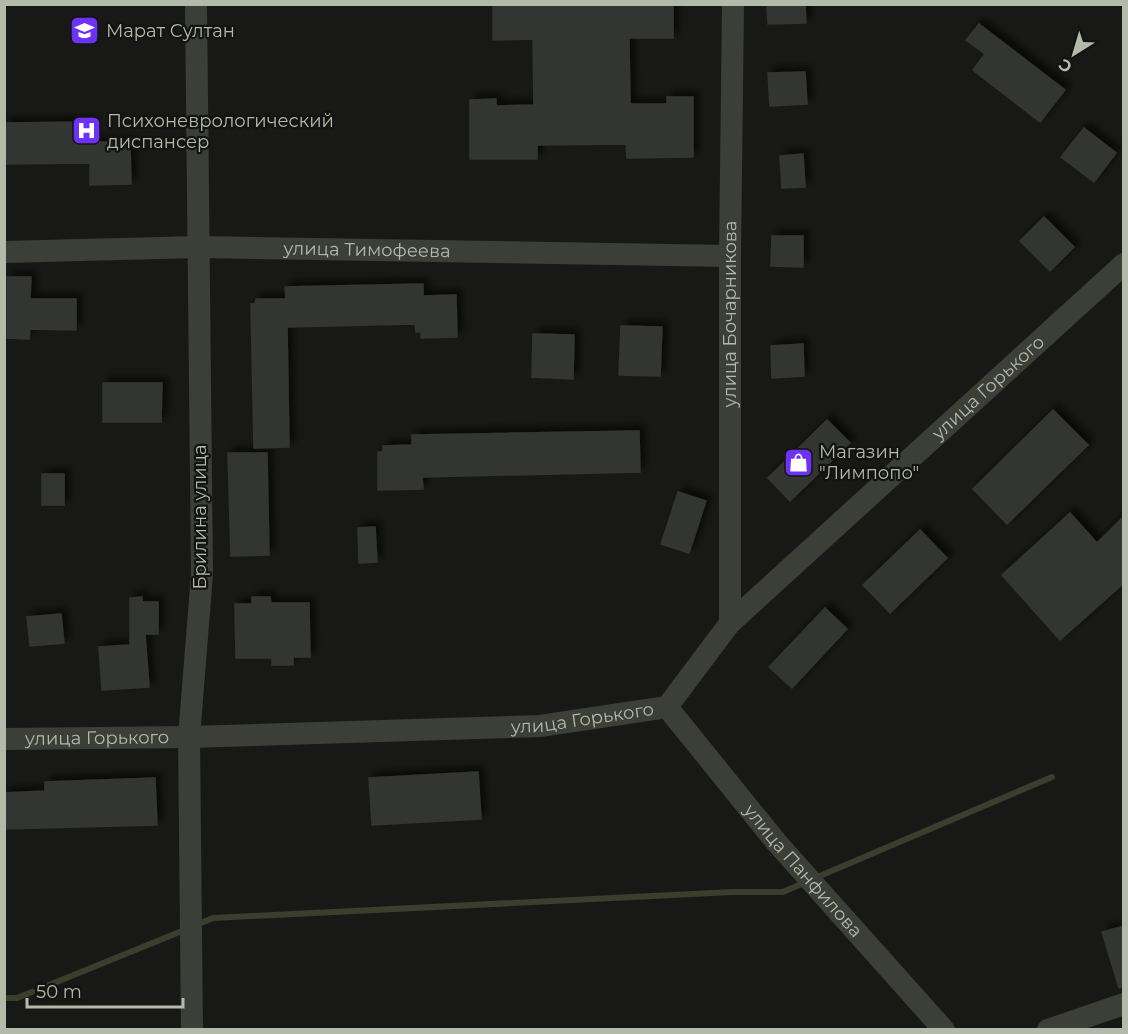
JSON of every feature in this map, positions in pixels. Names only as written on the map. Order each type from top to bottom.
[{"type":"street","name":"Брилина улица","points":[[192,1029],[189,737],[202,573],[196,4]]},
{"type":"street","name":"улица Бочарникова","points":[[730,622],[733,4]]},
{"type":"street","name":"улица Тимофеева","points":[[4,252],[198,247],[730,256]]},
{"type":"street","name":"улица Горького","points":[[4,739],[189,737],[540,726],[666,707],[730,622],[1124,264]]},
{"type":"street","name":"улица Панфилова","points":[[666,707],[777,843],[944,1029]]},
{"type":"street","points":[[1048,1029],[1124,1004]]},
{"type":"building","points":[[493,4],[673,4],[673,38],[629,38],[630,104],[667,104],[667,97],[693,97],[693,157],[627,158],[626,144],[537,145],[537,159],[470,159],[470,100],[496,99],[496,106],[534,105],[533,39],[493,40]]},
{"type":"building","points":[[767,4],[805,4],[806,23],[768,24]]},
{"type":"building","points":[[979,24],[1065,90],[1040,122],[973,70],[985,54],[966,40]]},
{"type":"building","points":[[805,72],[807,104],[770,106],[768,73]]},
{"type":"building","points":[[90,122],[90,142],[130,142],[131,184],[90,185],[90,163],[4,164],[4,123]]},
{"type":"building","points":[[1084,128],[1116,153],[1094,182],[1061,157]]},
{"type":"building","points":[[803,154],[805,187],[782,188],[780,156]]},
{"type":"building","points":[[1044,217],[1074,247],[1050,271],[1020,241]]},
{"type":"building","points":[[772,236],[803,236],[803,267],[771,266]]},
{"type":"building","points":[[7,277],[31,277],[30,299],[76,299],[76,330],[30,329],[29,339],[7,338]]},
{"type":"building","points":[[423,284],[423,296],[456,295],[457,337],[421,338],[421,332],[416,332],[415,324],[287,327],[289,447],[254,448],[251,304],[255,304],[256,299],[286,299],[285,287]]},
{"type":"building","points":[[621,326],[662,327],[660,376],[619,375]]},
{"type":"building","points":[[533,334],[574,335],[573,379],[532,377]]},
{"type":"building","points":[[803,344],[804,376],[772,378],[771,346]]},
{"type":"building","points":[[103,383],[162,383],[161,422],[103,422]]},
{"type":"building","points":[[1053,410],[1088,445],[1007,524],[973,489]]},
{"type":"building","points":[[827,420],[850,443],[790,501],[768,478]]},
{"type":"building","points":[[639,431],[640,472],[422,477],[423,489],[378,490],[378,452],[383,452],[383,446],[412,445],[412,435]]},
{"type":"building","points":[[228,453],[267,453],[269,555],[231,556]]},
{"type":"building","points":[[42,474],[64,474],[64,505],[42,505]]},
{"type":"building","points":[[678,492],[706,501],[689,553],[661,544]]},
{"type":"building","points":[[1070,513],[1097,543],[1124,516],[1124,583],[1060,640],[1002,575]]},
{"type":"building","points":[[375,527],[377,562],[359,563],[358,528]]},
{"type":"building","points":[[920,530],[947,558],[890,613],[863,585]]},
{"type":"building","points":[[142,597],[142,602],[158,602],[158,634],[145,634],[149,687],[102,690],[99,647],[130,645],[130,598]]},
{"type":"building","points":[[252,597],[270,597],[271,603],[309,603],[310,657],[293,657],[293,665],[272,665],[272,658],[236,658],[235,604],[252,604]]},
{"type":"building","points":[[825,608],[847,629],[792,688],[769,667]]},
{"type":"building","points":[[61,614],[64,643],[30,646],[27,617]]},
{"type":"building","points":[[478,772],[481,819],[372,825],[369,778]]},
{"type":"building","points":[[155,778],[157,825],[4,829],[4,793],[45,791],[45,782]]},
{"type":"building","points":[[1124,926],[1124,987],[1119,988],[1102,932]]},
{"type":"waterway","points":[[815,878],[1052,777]]},
{"type":"waterway","points":[[196,925],[213,918],[732,892],[783,892],[806,882]]},
{"type":"waterway","points":[[4,998],[17,998],[187,929]]},
{"type":"place","name":"Марат Султан","points":[[85,31]]},
{"type":"place","name":"Психоневрологический диспансер","points":[[86,131]]},
{"type":"place","name":"Магазин \"Лимпопо\"","points":[[798,462]]}]
